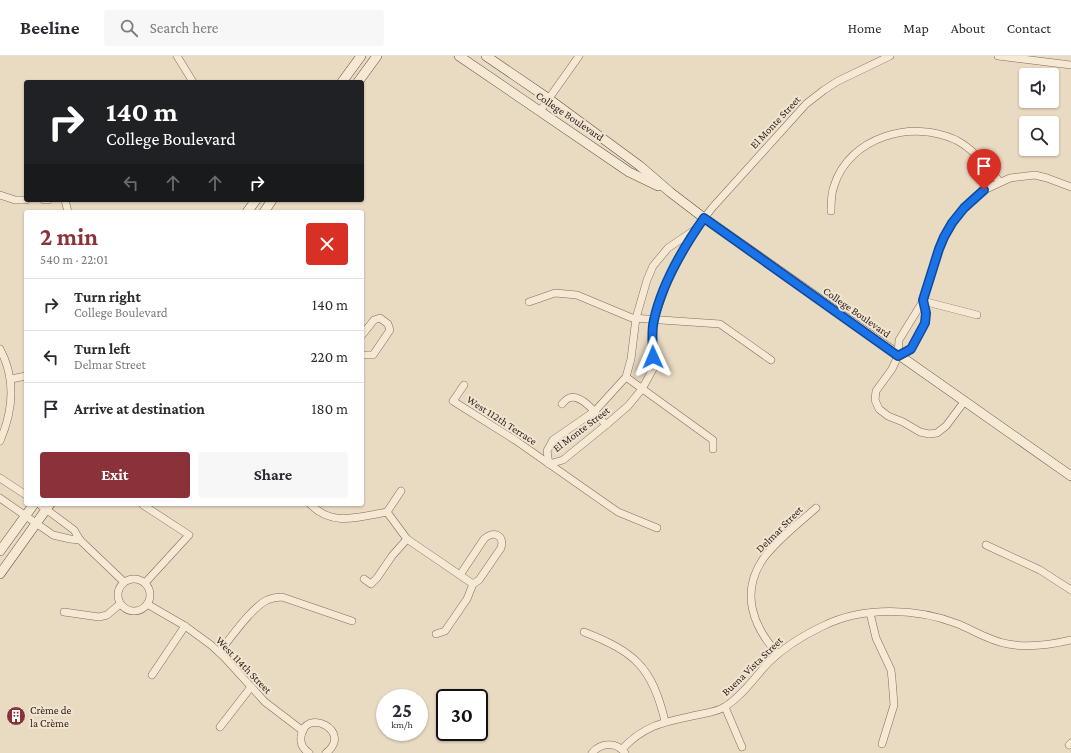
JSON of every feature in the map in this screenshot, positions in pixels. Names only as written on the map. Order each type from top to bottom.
[{"type":"main road","points":[[343,80],[361,56]]},
{"type":"main road","points":[[359,80],[377,56]]},
{"type":"main road","name":"College Boulevard","points":[[459,56],[629,172],[670,192]]},
{"type":"main road","name":"College Boulevard","points":[[486,56],[549,99],[640,166],[670,192],[704,218],[898,356],[1071,476]]},
{"type":"main road","points":[[0,551],[33,506]]},
{"type":"main road","points":[[0,574],[36,524],[45,506]]},
{"type":"street","points":[[177,56],[191,80]]},
{"type":"street","points":[[540,111],[579,56]]},
{"type":"street","name":"El Monte Street","points":[[696,229],[668,248],[653,266],[647,280],[636,318],[631,359],[626,377],[595,411],[553,440],[547,451],[549,464],[562,460],[606,425],[628,406],[642,389],[653,369],[652,331],[654,320],[668,280],[680,256],[704,218],[806,104],[838,81],[890,56]]},
{"type":"street","points":[[998,56],[1071,65]]},
{"type":"street","points":[[831,211],[834,185],[839,174],[848,162],[870,143],[886,136],[901,132],[932,132],[956,140],[979,157],[1000,182]]},
{"type":"street","points":[[964,402],[946,426],[936,433],[929,434],[920,432],[903,422],[888,416],[879,409],[875,400],[876,391],[892,369],[898,356],[899,340],[923,300],[939,249],[952,223],[964,208],[978,195],[1000,182],[1017,176],[1035,176],[1047,178],[1071,187]]},
{"type":"street","points":[[0,195],[15,200],[24,200]]},
{"type":"street","points":[[529,302],[555,292],[577,294],[632,318],[720,324],[771,360]]},
{"type":"street","points":[[923,300],[977,315]]},
{"type":"street","points":[[898,356],[911,349],[925,323],[926,313],[923,300]]},
{"type":"street","points":[[364,332],[374,320],[380,318],[388,324],[390,330],[373,356],[364,355]]},
{"type":"street","points":[[0,349],[11,379],[9,414],[0,441]]},
{"type":"street","points":[[11,379],[24,376]]},
{"type":"street","points":[[626,377],[713,440],[712,449]]},
{"type":"street","name":"West 112th Terrace","points":[[464,385],[453,402],[515,440],[618,512],[657,528]]},
{"type":"street","points":[[562,404],[567,398],[575,397],[595,411],[606,425]]},
{"type":"street","points":[[0,478],[24,494]]},
{"type":"street","points":[[312,506],[315,510],[324,515],[334,518],[350,519],[387,512],[401,491]]},
{"type":"street","points":[[0,498],[25,517],[53,535],[80,540]]},
{"type":"street","points":[[45,506],[74,530],[80,540],[124,582]]},
{"type":"street","points":[[145,506],[189,535],[145,583]]},
{"type":"street","name":"Delmar Street","points":[[778,654],[757,625],[753,613],[752,587],[755,576],[764,558],[779,541],[816,508]]},
{"type":"street","points":[[387,512],[407,539],[473,584]]},
{"type":"street","points":[[436,634],[445,631],[467,600],[473,584],[479,580],[501,548],[503,543],[501,538],[497,535],[489,534],[484,538],[460,575]]},
{"type":"street","points":[[364,579],[370,584],[407,539]]},
{"type":"street","points":[[986,545],[1040,570],[1071,590]]},
{"type":"street","points":[[134,579],[145,583],[150,593],[147,604],[142,610],[134,612],[126,610],[117,598],[118,591],[124,582],[134,579]]},
{"type":"street","points":[[219,652],[255,608],[266,600],[282,597],[352,621]]},
{"type":"street","points":[[64,612],[99,617],[107,615],[120,604]]},
{"type":"street","name":"West 114th Street","points":[[147,604],[200,636],[219,652],[274,710],[303,731]]},
{"type":"street","points":[[870,613],[876,638],[891,670],[892,679],[894,705],[882,744]]},
{"type":"street","name":"Buena Vista Street","points":[[592,753],[599,747],[612,744],[624,751],[630,741],[646,730],[665,721],[712,712],[725,707],[741,694],[778,654],[801,637],[824,625],[850,617],[870,613],[917,613],[946,620],[996,641],[1014,645],[1046,645],[1071,640]]},
{"type":"street","points":[[152,675],[185,626]]},
{"type":"street","points":[[584,632],[620,648],[641,666],[649,675],[658,693],[665,721]]},
{"type":"street","points":[[220,727],[251,687]]},
{"type":"street","name":"Buena Vista Street","points":[[725,707],[742,747]]},
{"type":"street","points":[[309,753],[302,746],[301,741],[303,731],[306,726],[316,722],[327,725],[331,729],[334,740],[333,745],[327,753]]},
{"type":"place","name":"Crème de la Crème","points":[[16,716]]},
{"type":"route","points":[[653,357],[652,331],[662,294],[680,256],[704,218],[898,356],[911,349],[925,323],[926,313],[923,300],[944,237],[952,223],[964,208],[984,190]]}]
